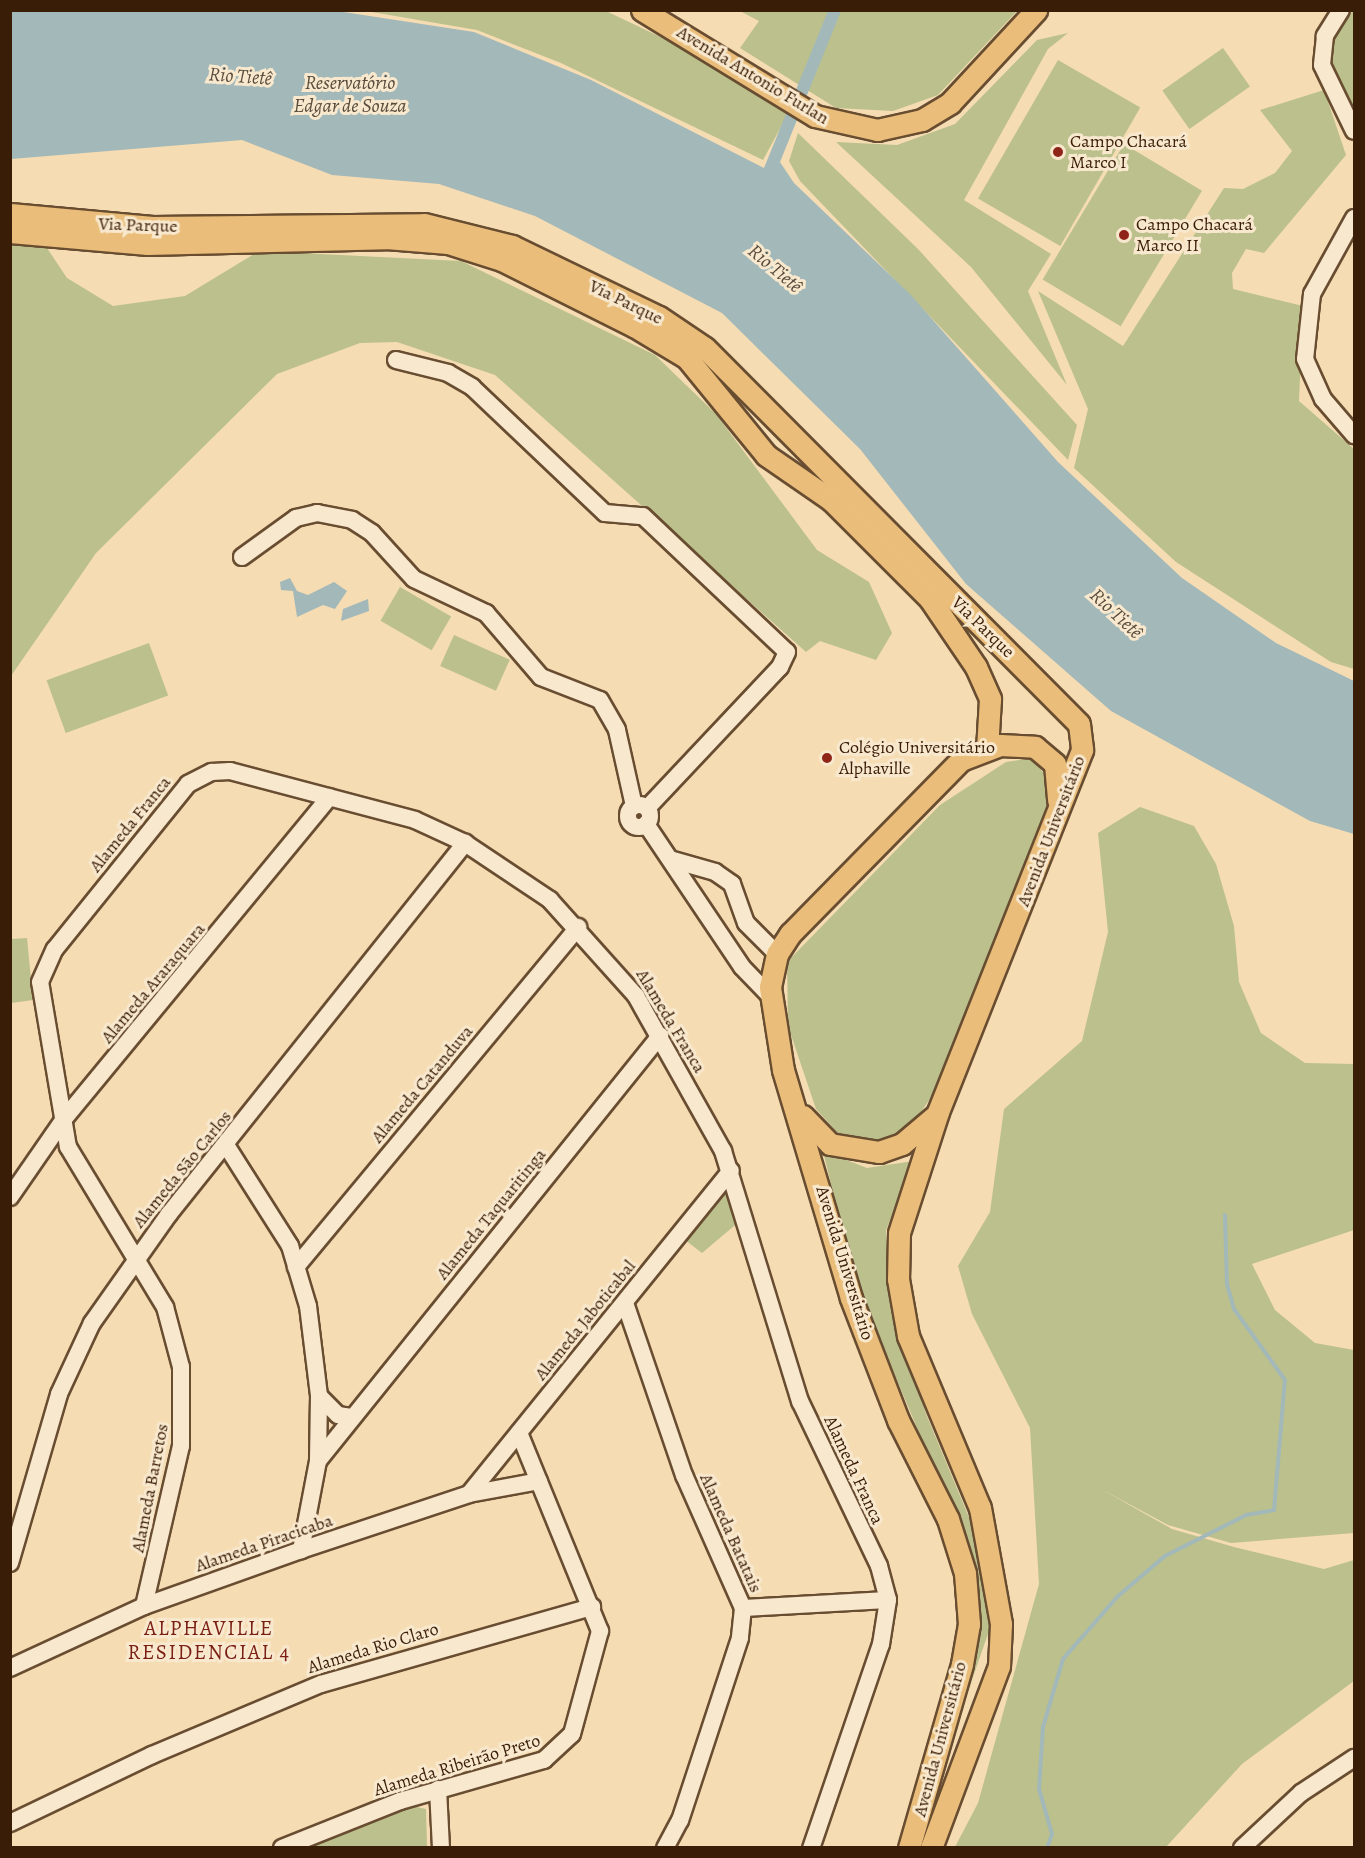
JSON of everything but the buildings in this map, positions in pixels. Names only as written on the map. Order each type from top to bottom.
[{"type":"main road","name":"Avenida Antonio Furlan","points":[[642,10],[815,116],[877,130],[922,120],[950,103],[1036,10]]},
{"type":"main road","name":"Via Parque","points":[[10,214],[148,227],[400,223],[473,232],[681,330],[795,436],[1060,701],[1083,733]]},
{"type":"main road","name":"Via Parque","points":[[10,232],[147,244],[418,239],[473,249],[666,343],[703,376],[766,455],[872,537],[949,622],[990,699],[987,749]]},
{"type":"main road","points":[[766,455],[795,436]]},
{"type":"main road","name":"Avenida Universitário","points":[[936,1842],[999,1666],[1002,1644],[985,1527],[917,1367],[899,1290],[899,1233],[938,1112],[1057,814],[1083,733]]},
{"type":"main road","points":[[777,954],[961,760],[987,749],[1023,744],[1048,757],[1059,776],[1057,814]]},
{"type":"main road","name":"Avenida Universitário","points":[[777,954],[770,996],[778,1051],[877,1371],[948,1519],[965,1573],[969,1624],[962,1664],[925,1801],[909,1848]]},
{"type":"main road","points":[[797,1108],[830,1144],[854,1152],[879,1152],[902,1144],[938,1112]]},
{"type":"main road","points":[[904,1848],[925,1801]]},
{"type":"street","points":[[1341,10],[1325,36],[1322,65],[1354,131]]},
{"type":"street","points":[[1354,218],[1312,294],[1305,359],[1323,399],[1354,435]]},
{"type":"street","points":[[396,360],[448,373],[472,387],[605,513],[643,516],[788,652],[780,667],[642,813]]},
{"type":"street","points":[[242,557],[296,518],[316,513],[352,520],[372,533],[414,579],[486,613],[541,676],[600,700],[617,730],[642,813],[734,956],[770,996]]},
{"type":"street","name":"Alameda Franca","points":[[64,1119],[49,1056],[42,970],[188,784],[212,772],[329,797],[415,820],[465,843],[550,900],[578,927],[620,974],[660,1036],[732,1172],[800,1401],[879,1566],[888,1600],[880,1644],[811,1848]]},
{"type":"street","name":"Alameda Araraquara","points":[[10,1197],[64,1119],[329,797]]},
{"type":"street","name":"Alameda São Carlos","points":[[10,1563],[69,1369],[135,1258],[465,843]]},
{"type":"street","points":[[673,860],[715,872],[732,884],[756,937],[777,954]]},
{"type":"street","name":"Alameda Catanduva","points":[[296,1267],[578,927]]},
{"type":"street","points":[[734,956],[756,937]]},
{"type":"street","name":"Alameda Taquaritinga","points":[[318,1461],[660,1036]]},
{"type":"street","name":"Alameda Barretos","points":[[64,1119],[74,1162],[135,1258],[175,1334],[184,1409],[144,1606]]},
{"type":"street","points":[[226,1145],[273,1215],[296,1267],[308,1306],[319,1396],[318,1461],[301,1550]]},
{"type":"street","name":"Alameda Jaboticabal","points":[[469,1494],[732,1172]]},
{"type":"street","name":"Alameda Batatais","points":[[625,1303],[684,1475],[743,1608],[737,1647],[680,1820],[665,1848]]},
{"type":"street","points":[[319,1396],[338,1415],[353,1417]]},
{"type":"street","name":"Alameda Ribeirão Preto","points":[[282,1848],[438,1789],[544,1760],[564,1746],[599,1645],[592,1606],[519,1433]]},
{"type":"street","name":"Alameda Piracicaba","points":[[10,1668],[144,1606],[301,1550],[469,1494],[539,1481]]},
{"type":"street","points":[[743,1608],[888,1600]]},
{"type":"street","name":"Alameda Rio Claro","points":[[10,1823],[152,1755],[321,1684],[592,1606]]},
{"type":"street","points":[[1242,1848],[1301,1793],[1354,1758]]},
{"type":"street","points":[[438,1789],[441,1848]]},
{"type":"green space","points":[[366,11],[606,11],[671,42],[788,114],[763,160],[561,63],[477,30]]},
{"type":"green space","points":[[740,11],[1017,11],[938,95],[893,111],[836,108],[740,48],[759,21]]},
{"type":"green space","points":[[1354,11],[1354,105],[1351,108],[1330,74],[1330,42],[1339,20]]},
{"type":"green space","points":[[1068,33],[1048,49],[964,200],[1051,254],[1028,291],[1067,385],[971,267],[836,142],[897,145],[955,124],[1037,40]]},
{"type":"green space","points":[[1223,48],[1250,87],[1189,129],[1162,90]]},
{"type":"green space","name":"Campo Chacará Marco I","points":[[1058,60],[1140,108],[1060,246],[978,199]]},
{"type":"green space","points":[[1324,90],[1346,155],[1264,253],[1246,249],[1232,273],[1233,289],[1303,306],[1299,401],[1354,449],[1354,669],[1331,662],[1176,562],[1074,468],[1088,409],[1038,291],[1123,346],[1224,188],[1243,189],[1275,173],[1292,151],[1260,110]]},
{"type":"green space","points":[[798,133],[918,249],[1077,425],[1068,460],[800,181],[789,161]]},
{"type":"green space","name":"Campo Chacará Marco II","points":[[1124,144],[1202,191],[1121,326],[1043,279]]},
{"type":"green space","points":[[10,241],[45,245],[67,278],[113,306],[185,296],[259,251],[461,261],[655,355],[716,414],[817,550],[869,582],[892,633],[876,660],[820,641],[806,652],[495,375],[397,342],[360,343],[277,374],[96,553],[11,676]]},
{"type":"green space","points":[[400,587],[451,616],[432,650],[380,621]]},
{"type":"green space","points":[[454,635],[510,660],[496,691],[440,666]]},
{"type":"green space","points":[[149,643],[168,696],[66,733],[47,680]]},
{"type":"green space","points":[[1032,758],[1051,783],[1049,813],[943,1080],[905,1135],[882,1146],[845,1141],[816,1109],[788,1026],[787,962],[940,805],[1006,762]]},
{"type":"green space","points":[[1140,807],[1194,826],[1216,864],[1234,926],[1239,982],[1261,1033],[1305,1063],[1354,1064],[1354,1230],[1252,1264],[1275,1310],[1315,1343],[1354,1350],[1354,1533],[1231,1543],[1168,1525],[1101,1489],[1172,1529],[1234,1547],[1324,1569],[1354,1560],[1354,1681],[1242,1764],[1166,1847],[955,1847],[978,1803],[1039,1584],[1030,1428],[972,1314],[958,1266],[990,1212],[1004,1109],[1082,1041],[1108,932],[1098,833]]},
{"type":"green space","points":[[27,938],[33,1000],[11,1003],[11,939]]},
{"type":"green space","points":[[823,1151],[867,1168],[914,1161],[886,1230],[889,1284],[899,1334],[926,1414],[978,1539],[990,1628],[928,1807],[976,1628],[938,1478],[853,1275]]},
{"type":"green space","points":[[728,1189],[740,1221],[702,1253],[685,1240]]},
{"type":"green space","points":[[412,1806],[426,1809],[427,1847],[308,1848]]},
{"type":"water","name":"Reservatório Edgar de Souza","points":[[10,11],[337,11],[474,32],[591,80],[764,168],[828,11],[841,11],[780,162],[794,183],[910,294],[1058,462],[1182,578],[1276,643],[1354,681],[1354,834],[1310,821],[1111,711],[966,584],[860,449],[722,313],[535,216],[439,184],[332,175],[242,140],[11,159]]},
{"type":"water","points":[[290,578],[297,591],[308,595],[334,582],[347,591],[335,609],[323,605],[297,617],[293,591],[281,590],[280,582]]},
{"type":"water","points":[[368,599],[369,611],[341,621],[343,609]]},
{"type":"waterway","points":[[1047,1848],[1052,1834],[1039,1789],[1043,1727],[1063,1659],[1117,1597],[1165,1556],[1246,1515],[1274,1510],[1285,1380],[1234,1309],[1227,1284],[1225,1215]]},
{"type":"place","name":"Campo Chacará Marco I","points":[[1058,152]]},
{"type":"place","name":"Campo Chacará Marco II","points":[[1124,235]]},
{"type":"place","name":"Colégio Universitário Alphaville","points":[[827,758]]},
{"type":"district","name":"ALPHAVILLE RESIDENCIAL 4","points":[[209,1640]]},
{"type":"water label","name":"Rio Tietê","points":[[240,76]]},
{"type":"water label","name":"Rio Tietê","points":[[775,268]]},
{"type":"water label","name":"Rio Tietê","points":[[1116,613]]}]
